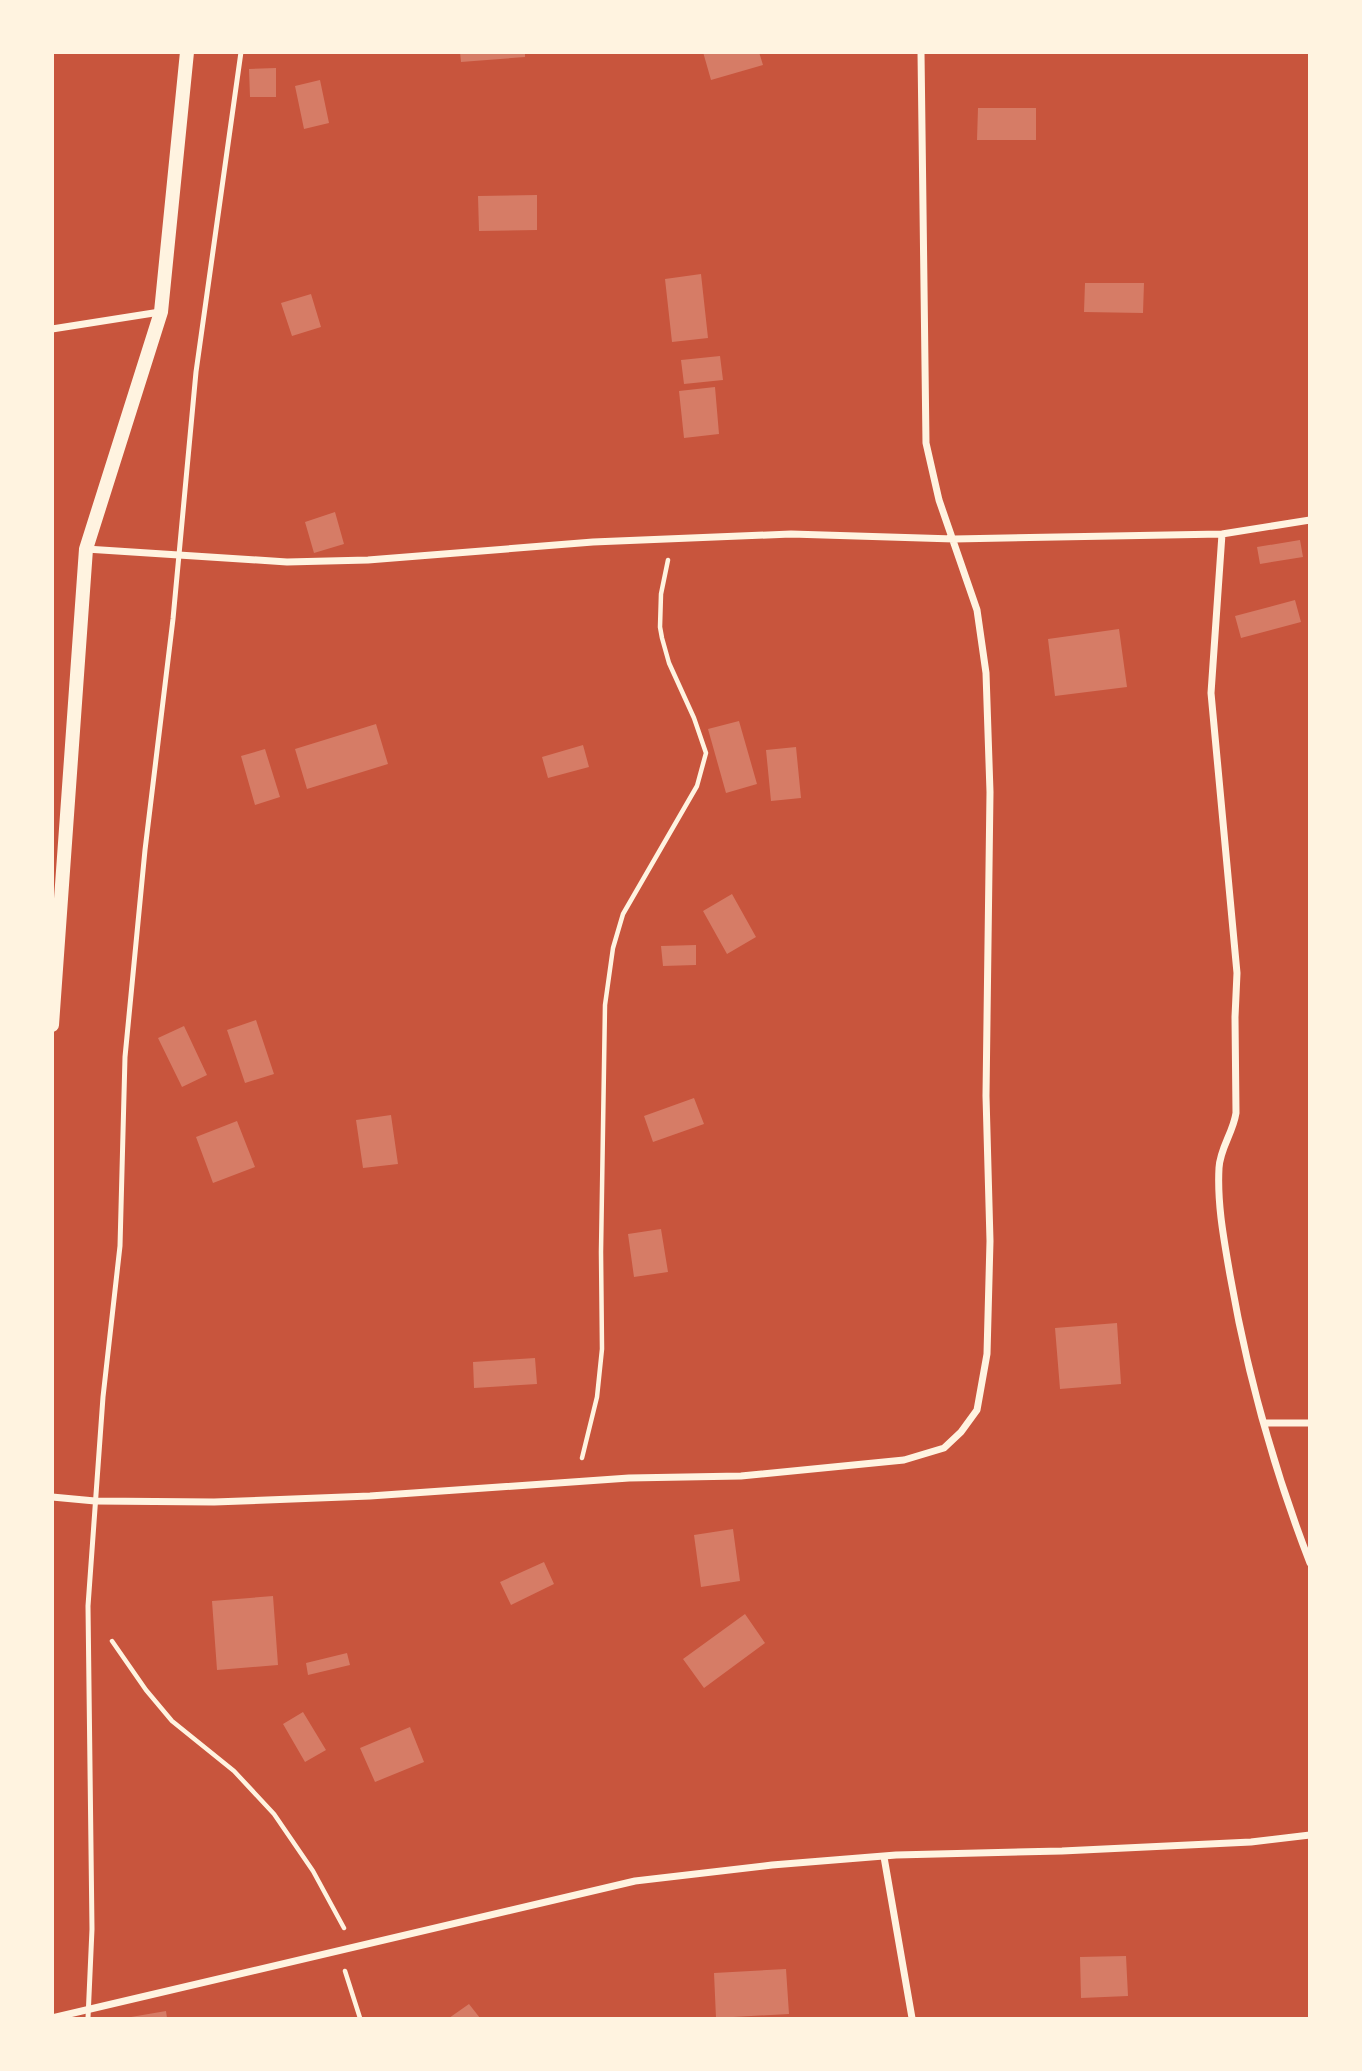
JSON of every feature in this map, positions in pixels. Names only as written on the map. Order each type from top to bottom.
[{"type":"main road","points":[[52,1025],[86,549],[161,312],[187,52]]},
{"type":"street","points":[[52,1497],[94,1501],[214,1502],[357,1497],[629,1478],[741,1476],[904,1460],[944,1448],[961,1432],[977,1410],[988,1354],[990,1241],[986,1096],[990,792],[982,642],[977,610],[939,500],[926,443],[921,52]]},
{"type":"street","points":[[52,329],[161,312]]},
{"type":"street","points":[[86,549],[287,562],[368,560],[674,538],[791,534],[954,539],[1222,534],[1310,520]]},
{"type":"street","points":[[1222,534],[1211,693],[1237,973],[1237,1097],[1234,1126],[1219,1160],[1223,1231],[1237,1315],[1264,1423],[1290,1512],[1310,1563]]},
{"type":"street","points":[[1264,1423],[1310,1423]]},
{"type":"street","points":[[52,2018],[89,2015],[154,1993],[635,1881],[772,1865],[896,1855],[1251,1842],[1310,1835]]},
{"type":"street","points":[[884,1857],[912,2018]]},
{"type":"lane","points":[[89,2015],[92,1928],[88,1605],[94,1501],[120,1246],[126,1043],[196,372],[241,52]]},
{"type":"path","points":[[576,1483],[597,1397],[602,1349],[605,1005],[612,948],[623,914],[697,786],[706,753],[669,663],[660,627],[661,594],[674,538]]},
{"type":"path","points":[[88,1605],[146,1690],[172,1721],[234,1771],[274,1814],[313,1871],[354,1946]]},
{"type":"path","points":[[338,1950],[359,2018]]},
{"type":"building","points":[[460,52],[525,52],[525,57],[461,62]]},
{"type":"building","points":[[703,52],[759,52],[763,65],[711,80]]},
{"type":"building","points":[[276,68],[276,97],[250,97],[249,69]]},
{"type":"building","points":[[320,80],[329,123],[304,129],[295,86]]},
{"type":"building","points":[[978,108],[1036,108],[1036,140],[977,140]]},
{"type":"building","points":[[537,195],[537,230],[479,231],[478,196]]},
{"type":"building","points":[[701,274],[708,338],[672,342],[665,279]]},
{"type":"building","points":[[1085,283],[1144,283],[1143,313],[1084,312]]},
{"type":"building","points":[[311,294],[321,327],[292,336],[281,303]]},
{"type":"building","points":[[720,356],[723,380],[684,384],[681,360]]},
{"type":"building","points":[[715,387],[719,434],[684,438],[679,391]]},
{"type":"building","points":[[335,512],[344,544],[314,553],[305,522]]},
{"type":"building","points":[[1300,540],[1303,557],[1260,564],[1257,547]]},
{"type":"building","points":[[1295,600],[1301,622],[1241,638],[1235,616]]},
{"type":"building","points":[[1119,629],[1127,687],[1055,696],[1048,639]]},
{"type":"building","points":[[739,721],[757,784],[726,793],[708,729]]},
{"type":"building","points":[[376,724],[388,764],[307,789],[295,749]]},
{"type":"building","points":[[583,745],[589,767],[548,778],[542,757]]},
{"type":"building","points":[[796,747],[801,798],[771,801],[766,750]]},
{"type":"building","points":[[265,749],[280,797],[255,805],[241,756]]},
{"type":"building","points":[[732,894],[756,937],[727,954],[703,911]]},
{"type":"building","points":[[696,945],[696,965],[663,966],[661,946]]},
{"type":"building","points":[[256,1020],[274,1074],[245,1083],[227,1030]]},
{"type":"building","points":[[184,1026],[207,1075],[182,1087],[158,1038]]},
{"type":"building","points":[[694,1098],[704,1124],[653,1142],[644,1116]]},
{"type":"building","points":[[391,1115],[398,1164],[363,1168],[356,1120]]},
{"type":"building","points":[[237,1121],[255,1167],[213,1183],[196,1137]]},
{"type":"building","points":[[661,1229],[668,1272],[634,1277],[628,1234]]},
{"type":"building","points":[[1117,1323],[1121,1384],[1060,1389],[1055,1328]]},
{"type":"building","points":[[535,1358],[537,1384],[474,1388],[473,1362]]},
{"type":"building","points":[[733,1529],[740,1581],[701,1587],[694,1535]]},
{"type":"building","points":[[544,1562],[554,1584],[511,1605],[500,1582]]},
{"type":"building","points":[[273,1596],[278,1665],[217,1670],[212,1601]]},
{"type":"building","points":[[745,1614],[765,1643],[704,1688],[683,1659]]},
{"type":"building","points":[[347,1653],[350,1665],[308,1675],[306,1663]]},
{"type":"building","points":[[303,1712],[326,1750],[305,1762],[283,1724]]},
{"type":"building","points":[[410,1727],[424,1762],[375,1782],[360,1748]]},
{"type":"building","points":[[1126,1956],[1128,1996],[1081,1998],[1080,1957]]},
{"type":"building","points":[[786,1969],[789,2014],[716,2018],[714,1973]]},
{"type":"building","points":[[469,2004],[480,2018],[449,2018]]},
{"type":"building","points":[[166,2011],[167,2018],[131,2018],[131,2017]]}]
